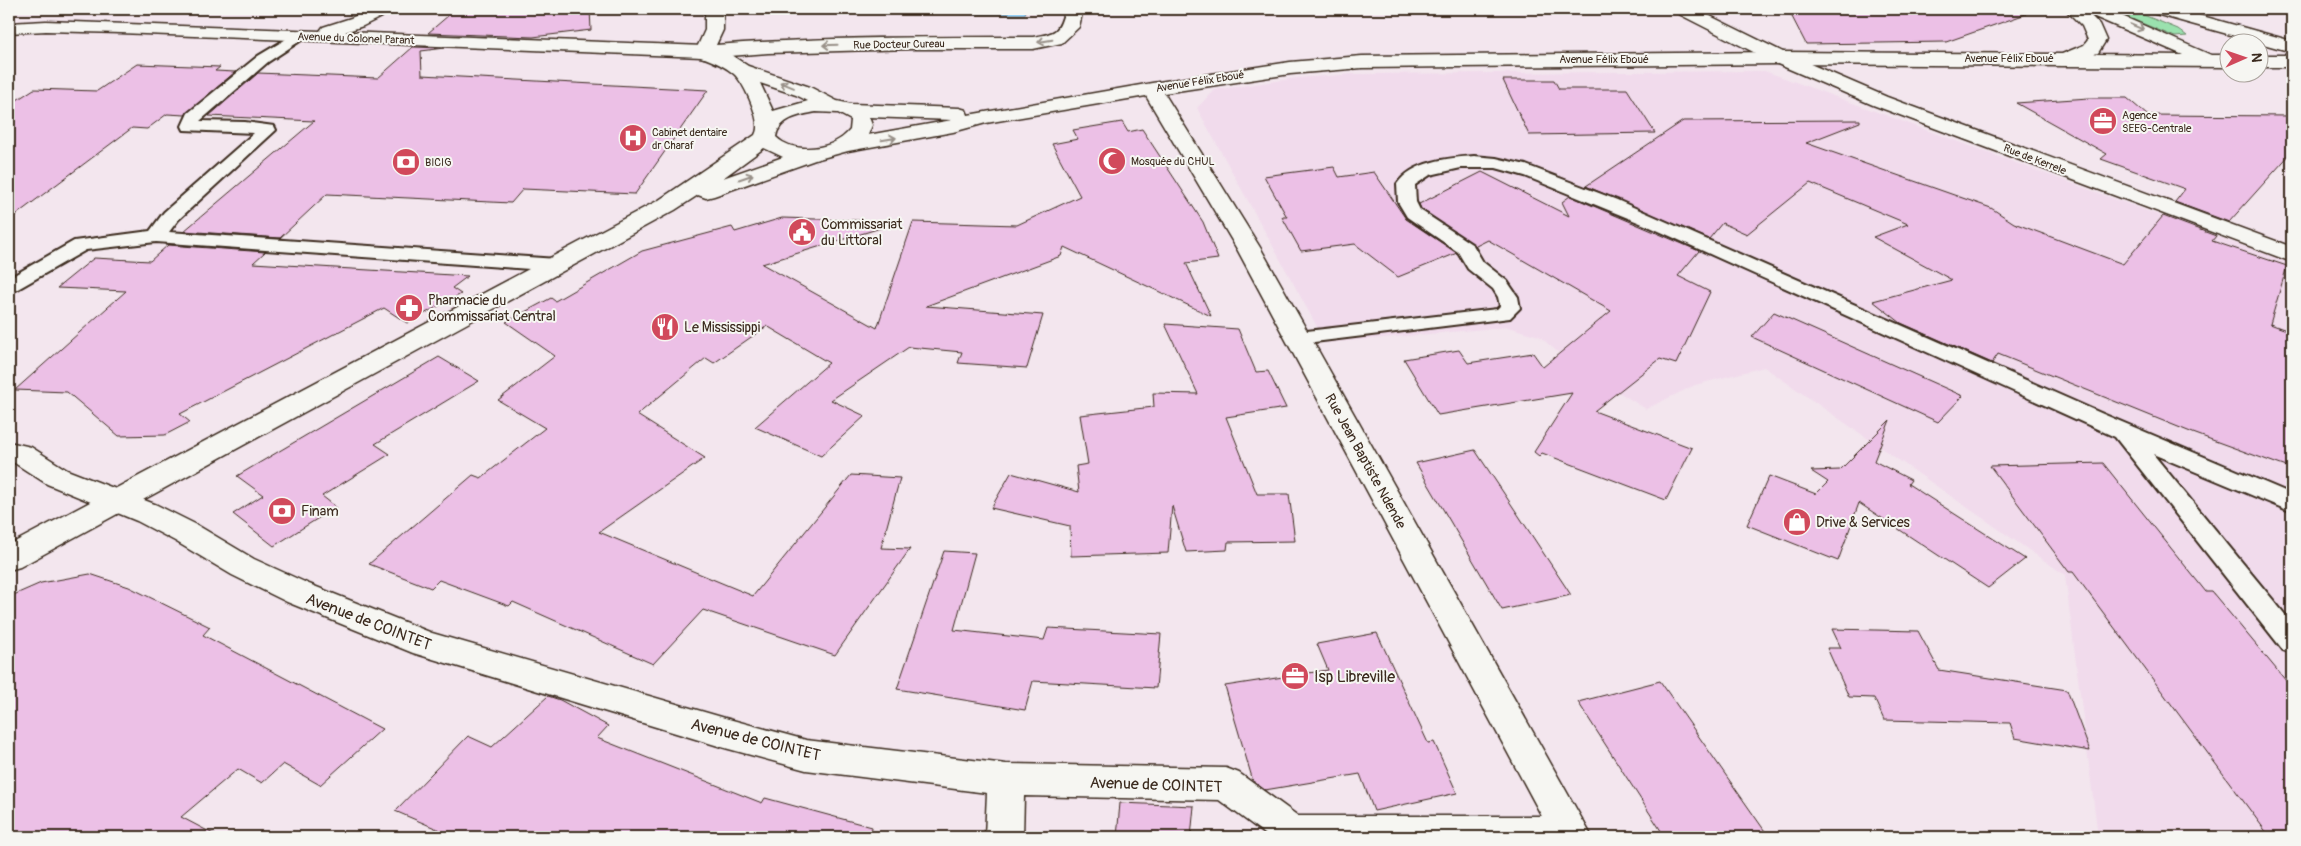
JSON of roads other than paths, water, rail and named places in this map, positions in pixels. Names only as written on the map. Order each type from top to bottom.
[{"type":"main road","points":[[298,36],[342,28],[385,9]]},
{"type":"main road","points":[[385,9],[381,15],[381,24],[387,32],[405,40]]},
{"type":"main road","points":[[714,9],[714,30],[704,52],[724,59],[741,70],[786,84],[839,108],[860,120],[862,127],[859,134],[841,146]]},
{"type":"main road","name":"Rue Docteur Cureau","points":[[704,52],[797,46],[1032,43],[1056,39],[1070,27],[1074,9]]},
{"type":"main road","name":"Rue de Kerrele","points":[[1683,9],[1780,58],[1880,101],[2292,255]]},
{"type":"main road","points":[[2069,58],[2090,49],[2097,40],[2090,24],[2074,9]]},
{"type":"main road","points":[[2092,9],[2218,60]]},
{"type":"main road","points":[[2146,9],[2218,41]]},
{"type":"main road","points":[[2158,9],[2292,47]]},
{"type":"main road","name":"Avenue du Colonel Parant","points":[[9,28],[46,26],[120,28],[704,52]]},
{"type":"main road","name":"Avenue Félix Eboué","points":[[983,117],[1290,68],[1362,62],[1780,58],[2069,58],[2218,61]]},
{"type":"main road","points":[[2268,61],[2292,61]]},
{"type":"main road","points":[[741,70],[757,93],[763,107],[766,133],[770,144],[778,150],[805,154],[820,152]]},
{"type":"main road","name":"Rue Jean Baptiste Ndende","points":[[1152,89],[1248,249],[1572,835]]},
{"type":"main road","points":[[9,559],[667,205],[713,175],[766,133],[774,120],[786,113],[800,108],[839,108],[983,117]]},
{"type":"main road","points":[[667,205],[841,146],[953,126],[983,117]]},
{"type":"main road","name":"Avenue de COINTET","points":[[9,452],[21,454],[57,477],[116,500],[186,533],[243,568],[298,593],[425,644],[725,733],[806,755],[1006,780],[1226,784],[1292,833],[1572,835]]},
{"type":"main road","points":[[1004,837],[1006,780]]},
{"type":"lane","points":[[156,236],[171,216],[268,130],[245,127],[190,126],[194,116],[263,59],[298,36]]},
{"type":"lane","points":[[1298,338],[1503,314],[1510,308],[1508,297],[1500,285],[1475,265],[1466,249],[1412,213],[1407,202],[1406,184],[1412,177],[1455,162],[1471,161],[1498,164],[1533,173],[1632,213],[2124,434],[2292,504]]},
{"type":"lane","points":[[9,286],[81,245],[156,236],[557,265]]},
{"type":"lane","points":[[2124,434],[2292,642]]},
{"type":"water","points":[[962,9],[1026,9],[1025,14],[961,14]]},
{"type":"place","name":"Agence SEEG-Centrale","points":[[2103,121]]},
{"type":"place","name":"Cabinet dentaire dr Charaf","points":[[633,138]]},
{"type":"place","name":"Mosquée du CHUL","points":[[1112,161]]},
{"type":"place","name":"BICIG","points":[[406,162]]},
{"type":"place","name":"Commissariat du Littoral","points":[[802,232]]},
{"type":"place","name":"Pharmacie du Commissariat Central","points":[[409,308]]},
{"type":"place","name":"Le Mississippi","points":[[665,327]]},
{"type":"place","name":"Finam","points":[[282,511]]},
{"type":"place","name":"Drive & Services","points":[[1797,522]]},
{"type":"place","name":"Isp Libreville","points":[[1295,676]]}]
